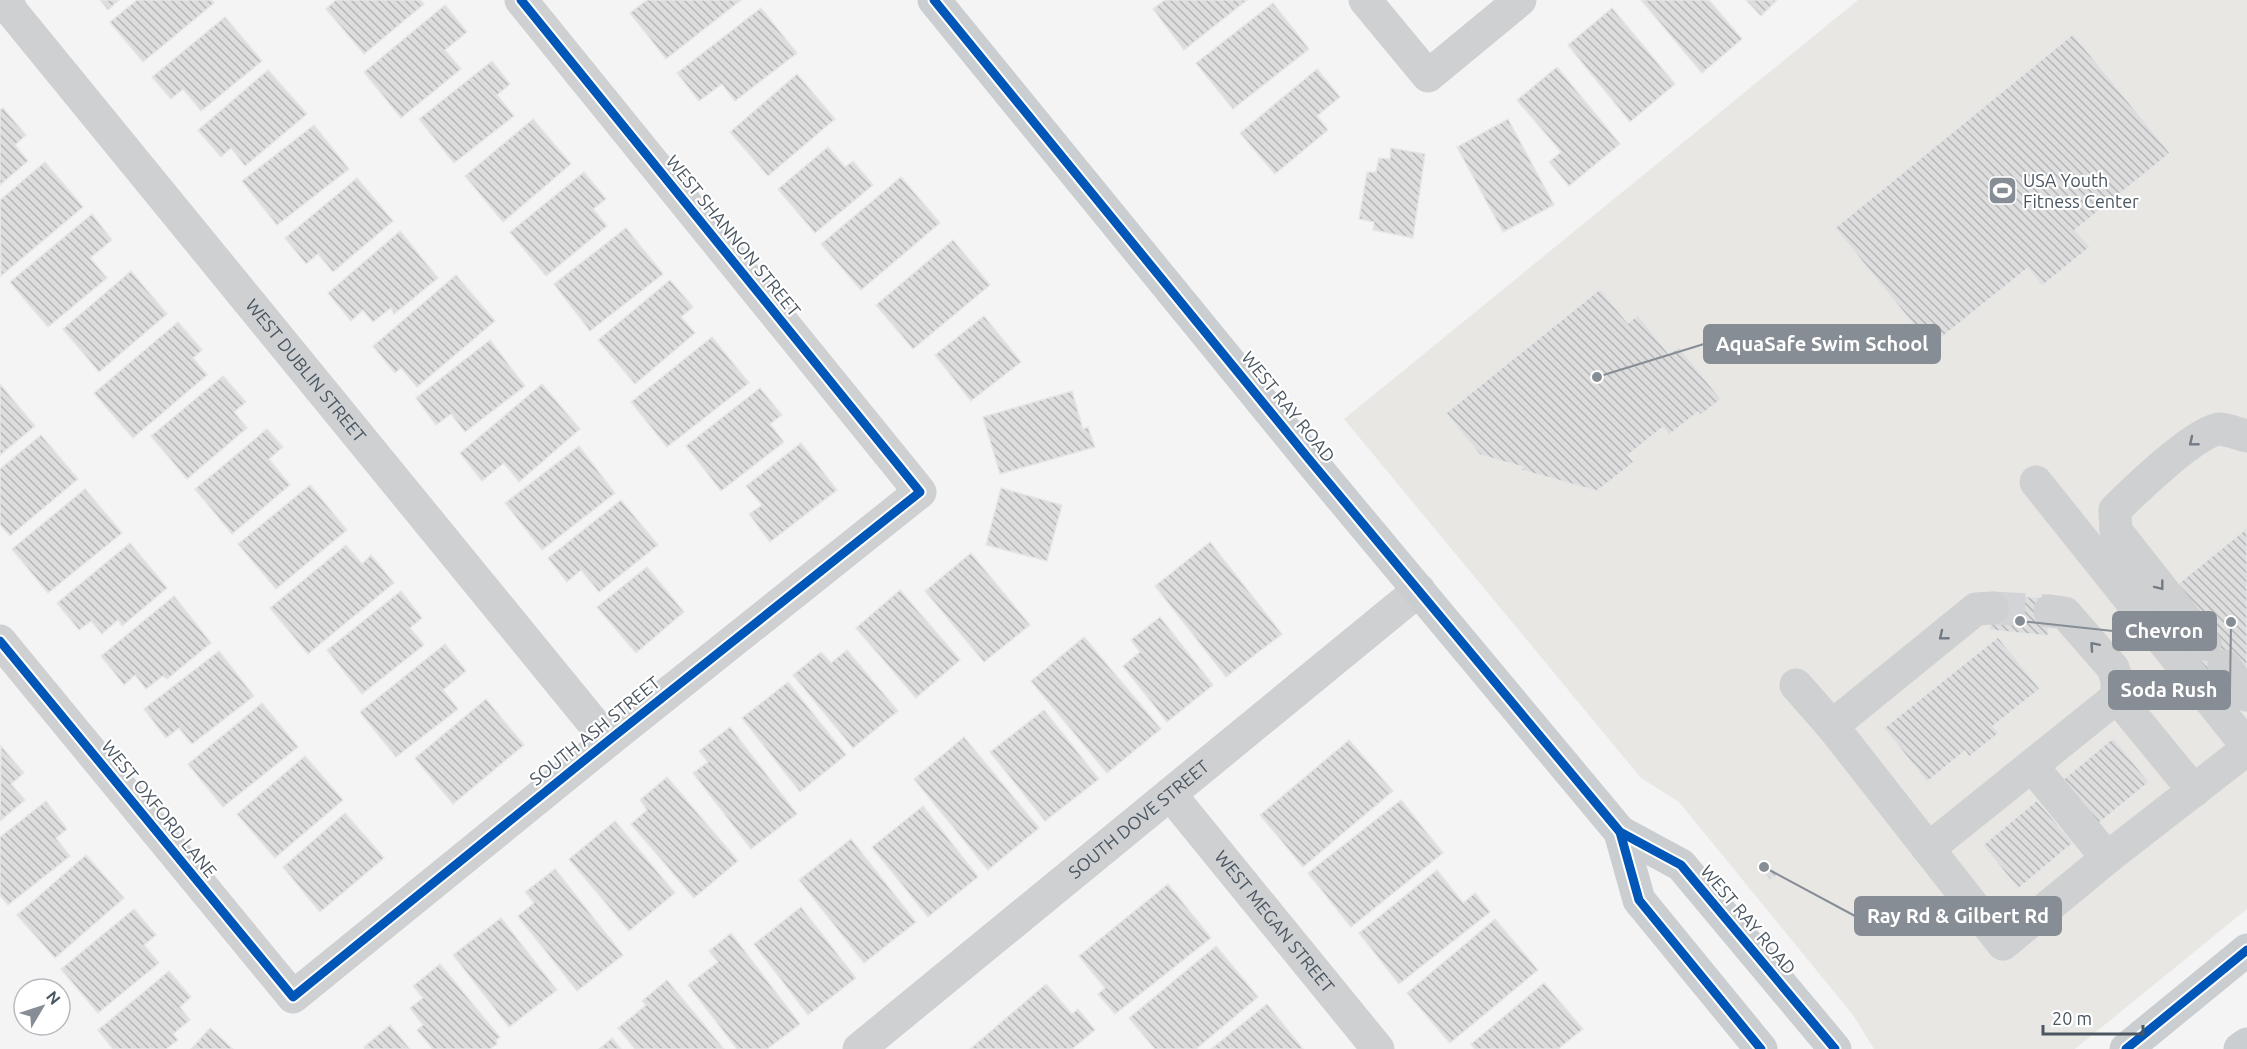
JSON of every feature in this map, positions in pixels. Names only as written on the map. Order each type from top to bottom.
[{"type":"main road","name":"WEST RAY ROAD","points":[[934,0],[1620,832],[1681,865],[1834,1049]]},
{"type":"main road","name":"WEST RAY ROAD","points":[[1620,832],[1639,900],[1761,1049]]},
{"type":"main road","points":[[2126,1049],[2247,950]]},
{"type":"main road","points":[[2240,1049],[2247,1044]]},
{"type":"street","name":"WEST DUBLIN STREET","points":[[6,0],[13,14],[608,741]]},
{"type":"street","name":"WEST SHANNON STREET","points":[[521,0],[920,492]]},
{"type":"street","points":[[1365,0],[1428,76],[1520,0]]},
{"type":"street","points":[[2247,436],[2219,429],[2202,435],[2137,488],[2115,510],[2116,531],[2247,695]]},
{"type":"street","points":[[1796,685],[1832,726],[2003,944],[2107,858],[2247,748],[2036,482]]},
{"type":"street","name":"SOUTH ASH STREET","points":[[292,997],[920,492]]},
{"type":"street","name":"SOUTH DOVE STREET","points":[[872,1045],[1170,794],[1419,590]]},
{"type":"street","points":[[1832,726],[1976,609],[1992,608]]},
{"type":"street","points":[[2050,611],[2065,613],[2113,668],[2117,680],[2117,697],[2194,791]]},
{"type":"street","name":"WEST OXFORD LANE","points":[[0,641],[292,997]]},
{"type":"street","points":[[1928,849],[2117,697]]},
{"type":"street","points":[[2032,766],[2107,858]]},
{"type":"street","name":"WEST MEGAN STREET","points":[[1170,794],[1378,1049]]},
{"type":"shaded area","points":[[1858,0],[2247,0],[2247,909],[2075,1049],[1874,1049],[1853,1015],[1679,802],[1641,778],[1344,419]]},
{"type":"building","points":[[100,0],[119,0],[108,10]]},
{"type":"building","points":[[137,0],[212,0],[214,3],[143,62],[110,22]]},
{"type":"building","points":[[336,0],[420,0],[424,4],[364,54],[326,9]]},
{"type":"building","points":[[647,0],[741,0],[666,59],[630,13]]},
{"type":"building","points":[[1165,0],[1247,0],[1184,50],[1153,9]]},
{"type":"building","points":[[1641,0],[1709,0],[1742,39],[1702,73]]},
{"type":"building","points":[[1746,0],[1777,0],[1761,16]]},
{"type":"building","points":[[1273,3],[1309,49],[1233,109],[1196,63]]},
{"type":"building","points":[[445,5],[467,32],[445,50],[461,69],[401,118],[364,72]]},
{"type":"building","points":[[761,8],[797,53],[735,101],[722,84],[699,101],[677,73]]},
{"type":"building","points":[[1612,8],[1675,84],[1630,122],[1568,45]]},
{"type":"building","points":[[225,17],[262,61],[201,111],[183,89],[171,99],[152,77]]},
{"type":"building","name":"USA Youth Fitness Center","points":[[2073,34],[2170,153],[2075,230],[2090,247],[2042,286],[2028,268],[1931,346],[1835,228]]},
{"type":"building","points":[[492,61],[510,84],[497,95],[514,116],[454,163],[419,119]]},
{"type":"building","points":[[1557,67],[1620,144],[1569,186],[1549,162],[1561,152],[1517,100]]},
{"type":"building","points":[[1317,69],[1340,97],[1317,116],[1328,130],[1275,174],[1240,133]]},
{"type":"building","points":[[268,70],[307,114],[245,166],[231,148],[221,157],[198,130]]},
{"type":"building","points":[[797,74],[835,119],[768,176],[730,132]]},
{"type":"building","points":[[3,108],[26,135],[15,145],[28,161],[0,185],[0,110]]},
{"type":"building","points":[[533,119],[571,164],[503,222],[465,176]]},
{"type":"building","points":[[1508,119],[1554,205],[1503,232],[1457,147]]},
{"type":"building","points":[[314,125],[349,169],[277,225],[242,181]]},
{"type":"building","points":[[828,147],[845,167],[853,161],[873,185],[815,233],[778,189]]},
{"type":"building","points":[[1391,148],[1425,154],[1413,238],[1373,230],[1374,222],[1359,219],[1367,172],[1376,172],[1379,158],[1390,159]]},
{"type":"building","points":[[45,162],[83,207],[1,276],[0,200]]},
{"type":"building","points":[[584,172],[606,199],[593,209],[607,226],[546,276],[510,232]]},
{"type":"building","points":[[901,177],[940,223],[861,290],[821,244]]},
{"type":"building","points":[[357,178],[393,221],[333,272],[318,254],[306,264],[285,238]]},
{"type":"building","points":[[92,214],[112,240],[90,258],[107,278],[48,327],[10,282]]},
{"type":"building","points":[[626,228],[663,274],[590,331],[554,284]]},
{"type":"building","points":[[400,231],[438,278],[394,314],[391,308],[373,322],[363,310],[351,321],[328,293]]},
{"type":"building","points":[[953,240],[990,285],[913,349],[876,305]]},
{"type":"building","points":[[131,271],[167,314],[99,372],[63,329]]},
{"type":"building","points":[[456,275],[495,321],[417,387],[401,368],[395,373],[373,346]]},
{"type":"building","points":[[670,280],[693,307],[681,317],[695,333],[635,384],[598,340]]},
{"type":"building","points":[[1600,289],[1628,323],[1638,315],[1669,354],[1679,347],[1721,399],[1701,415],[1698,412],[1669,435],[1663,427],[1628,455],[1634,462],[1597,491],[1521,470],[1523,467],[1480,455],[1446,413]]},
{"type":"building","points":[[984,316],[1021,362],[971,401],[935,355]]},
{"type":"building","points":[[178,322],[202,350],[193,358],[207,375],[133,438],[94,393]]},
{"type":"building","points":[[712,337],[749,383],[667,447],[631,402]]},
{"type":"building","points":[[490,340],[525,386],[465,432],[451,414],[436,425],[416,398]]},
{"type":"building","points":[[223,376],[246,402],[234,412],[247,428],[187,479],[151,436]]},
{"type":"building","points":[[0,384],[35,426],[0,455]]},
{"type":"building","points":[[542,384],[580,429],[519,482],[504,463],[482,481],[460,453]]},
{"type":"building","points":[[760,388],[782,415],[770,424],[784,442],[721,491],[686,446]]},
{"type":"building","points":[[1072,391],[1083,429],[1088,427],[1095,447],[1000,474],[983,417]]},
{"type":"building","points":[[267,429],[283,447],[269,459],[290,485],[232,534],[195,489]]},
{"type":"building","points":[[41,435],[78,479],[10,536],[0,525],[0,469]]},
{"type":"building","points":[[801,443],[837,490],[770,542],[749,514],[762,505],[746,486]]},
{"type":"building","points":[[579,446],[615,493],[542,550],[505,503]]},
{"type":"building","points":[[310,485],[347,530],[276,589],[238,544]]},
{"type":"building","points":[[1001,488],[1062,505],[1047,561],[986,545]]},
{"type":"building","points":[[85,489],[122,533],[48,593],[12,549]]},
{"type":"building","points":[[621,500],[658,545],[599,592],[581,570],[567,582],[548,558]]},
{"type":"building","points":[[2247,528],[2247,674],[2211,676],[2193,653],[2174,587]]},
{"type":"building","points":[[1210,542],[1282,634],[1226,677],[1155,586]]},
{"type":"building","points":[[130,543],[167,588],[122,626],[118,620],[102,634],[91,621],[79,630],[57,603]]},
{"type":"building","points":[[346,545],[362,564],[371,555],[394,583],[308,654],[270,608]]},
{"type":"building","points":[[971,553],[1030,625],[984,662],[925,591]]},
{"type":"building","points":[[647,567],[684,612],[636,653],[597,607]]},
{"type":"building","points":[[900,590],[960,660],[916,698],[856,628]]},
{"type":"building","points":[[401,591],[422,618],[410,628],[424,645],[362,694],[327,650]]},
{"type":"building","points":[[1993,593],[2051,599],[2048,636],[1989,630]]},
{"type":"building","points":[[174,596],[211,643],[167,679],[163,676],[146,689],[135,675],[124,685],[101,656]]},
{"type":"building","points":[[1160,617],[1213,685],[1167,722],[1123,666],[1140,652],[1131,640]]},
{"type":"building","points":[[1084,637],[1161,729],[1107,773],[1031,681]]},
{"type":"building","points":[[1998,637],[2040,689],[1993,726],[1999,733],[1969,757],[1965,751],[1927,782],[1884,728]]},
{"type":"building","points":[[445,644],[466,671],[443,690],[458,709],[396,757],[360,712]]},
{"type":"building","points":[[847,650],[898,711],[853,748],[793,675],[821,652],[831,663]]},
{"type":"building","points":[[219,651],[254,696],[192,744],[179,728],[166,738],[144,709]]},
{"type":"building","points":[[788,682],[846,755],[800,792],[742,718]]},
{"type":"building","points":[[486,699],[524,745],[453,804],[415,758]]},
{"type":"building","points":[[262,703],[298,747],[223,807],[188,764]]},
{"type":"building","points":[[1044,710],[1099,779],[1045,821],[990,752]]},
{"type":"building","points":[[730,727],[797,814],[751,849],[693,773],[708,762],[699,751]]},
{"type":"building","points":[[964,737],[1039,828],[988,870],[914,779]]},
{"type":"building","points":[[2113,738],[2149,782],[2094,827],[2059,783]]},
{"type":"building","points":[[1349,740],[1393,791],[1303,867],[1260,815]]},
{"type":"building","points":[[1,746],[24,773],[11,784],[25,800],[0,821]]},
{"type":"building","points":[[305,756],[343,800],[275,858],[237,814]]},
{"type":"building","points":[[667,777],[738,861],[694,898],[631,824],[647,810],[640,800]]},
{"type":"building","points":[[1401,800],[1443,853],[1351,927],[1308,873]]},
{"type":"building","points":[[2037,800],[2073,843],[2018,889],[1983,845]]},
{"type":"building","points":[[46,801],[67,829],[56,838],[70,856],[8,905],[0,895],[0,837]]},
{"type":"building","points":[[923,806],[978,877],[928,917],[872,847]]},
{"type":"building","points":[[345,813],[384,858],[320,912],[283,867]]},
{"type":"building","points":[[615,821],[675,893],[629,931],[569,859]]},
{"type":"building","points":[[851,839],[916,922],[864,963],[799,880]]},
{"type":"building","points":[[86,855],[124,898],[55,958],[17,915]]},
{"type":"building","points":[[1764,859],[1777,875],[1770,880],[1757,864]]},
{"type":"building","points":[[555,869],[623,955],[577,991],[518,916],[534,903],[525,892]]},
{"type":"building","points":[[1437,870],[1463,903],[1475,893],[1490,912],[1399,984],[1359,933]]},
{"type":"building","points":[[1168,884],[1211,938],[1115,1014],[1098,994],[1105,988],[1079,956]]},
{"type":"building","points":[[801,907],[856,978],[808,1015],[754,944]]},
{"type":"building","points":[[134,909],[156,935],[144,945],[159,963],[98,1013],[72,982],[72,977],[68,977],[61,969]]},
{"type":"building","points":[[501,918],[557,990],[509,1027],[453,955]]},
{"type":"building","points":[[1495,919],[1538,970],[1450,1043],[1407,993]]},
{"type":"building","points":[[731,933],[800,1024],[767,1049],[737,1049],[688,985],[718,962],[709,951]]},
{"type":"building","points":[[1216,946],[1258,997],[1196,1049],[1155,1049],[1129,1018]]},
{"type":"building","points":[[440,964],[500,1037],[496,1040],[497,1044],[490,1049],[433,1049],[417,1030],[423,1025],[410,1008],[423,998],[413,986]]},
{"type":"building","points":[[169,971],[191,997],[180,1007],[190,1020],[173,1034],[178,1040],[166,1049],[113,1049],[98,1030]]},
{"type":"building","points":[[667,980],[724,1049],[635,1049],[618,1028],[646,1005],[642,1001]]},
{"type":"building","points":[[1544,983],[1583,1029],[1558,1049],[1475,1049],[1471,1044]]},
{"type":"building","points":[[1046,984],[1072,1014],[1078,1009],[1095,1030],[1072,1049],[970,1049]]},
{"type":"building","points":[[1267,1004],[1303,1049],[1211,1049]]},
{"type":"building","points":[[390,1025],[410,1049],[365,1049],[364,1047]]},
{"type":"building","points":[[210,1028],[233,1049],[191,1049]]},
{"type":"building","points":[[612,1038],[621,1049],[599,1049]]},
{"type":"tunnel","points":[[1992,608],[2050,611]]},
{"type":"cycle path","points":[[0,641],[293,997],[920,492],[521,0]]},
{"type":"cycle path","points":[[934,0],[1308,458],[1620,832],[1681,865],[1835,1049]]},
{"type":"cycle path","points":[[1620,832],[1639,900],[1761,1049]]},
{"type":"cycle path","points":[[2126,1049],[2247,950]]},
{"type":"place","name":"USA Youth Fitness Center","points":[[2002,191]]},
{"type":"place","name":"AquaSafe Swim School","points":[[1597,377]]},
{"type":"place","name":"Chevron","points":[[2020,621]]},
{"type":"place","name":"Soda Rush","points":[[2231,622]]},
{"type":"place","name":"Ray Rd & Gilbert Rd","points":[[1764,867]]}]
